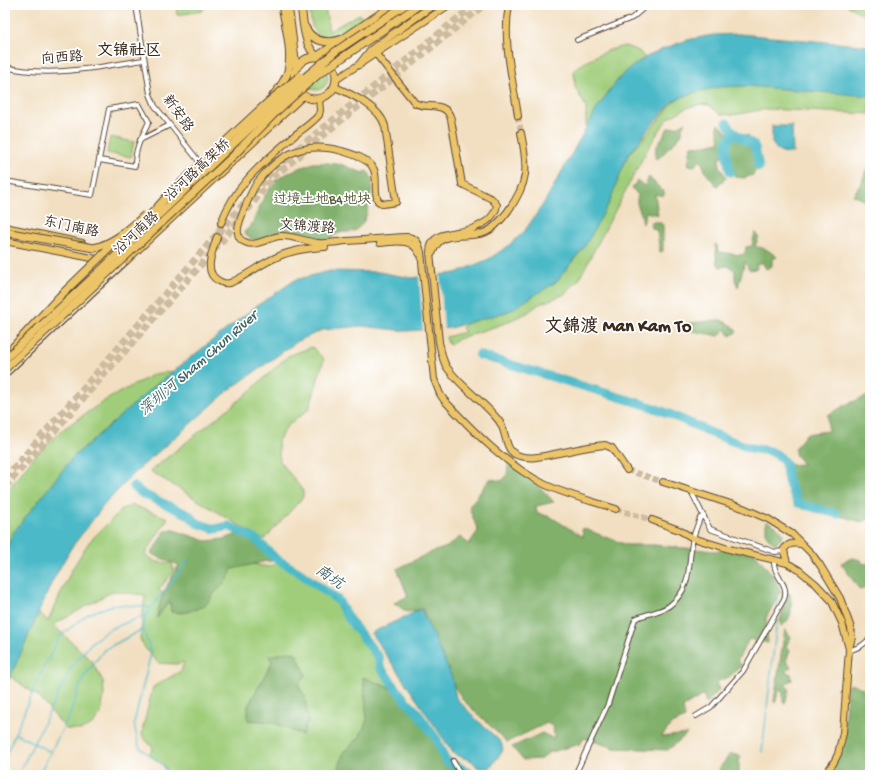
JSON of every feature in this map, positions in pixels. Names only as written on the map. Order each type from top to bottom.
[{"type":"highway","points":[[267,103],[282,84],[288,71],[289,50],[282,5]]},
{"type":"highway","points":[[288,5],[296,67],[294,82],[297,90],[303,96],[311,99],[319,99],[327,96],[336,83],[336,70],[326,59],[311,52],[300,5]]},
{"type":"highway","name":"沿河路高架桥","points":[[5,359],[103,263],[288,92],[336,51],[405,5]]},
{"type":"highway","name":"沿河路高架桥","points":[[5,369],[234,154],[298,91],[320,73],[419,5]]},
{"type":"highway","points":[[360,64],[371,50],[433,5]]},
{"type":"highway","points":[[304,24],[307,30],[317,40],[330,42],[343,39]]},
{"type":"highway","points":[[13,347],[59,297],[126,232],[288,84],[336,51]]},
{"type":"highway","points":[[296,67],[303,60],[317,56]]},
{"type":"highway","points":[[103,263],[170,192]]},
{"type":"highway","points":[[5,232],[94,248],[108,243],[126,232]]},
{"type":"main road","points":[[317,56],[392,5]]},
{"type":"main road","points":[[336,83],[360,64],[449,5]]},
{"type":"main road","points":[[509,5],[508,50],[518,116]]},
{"type":"main road","points":[[376,54],[415,103],[424,106],[439,106],[448,112],[451,119],[462,184],[492,199],[497,205],[494,214],[480,226],[442,235],[434,239],[430,248],[439,342],[446,365],[465,387],[499,420],[503,427],[508,448],[513,454],[520,457],[536,457],[605,445],[612,448],[627,470]]},
{"type":"main road","name":"沿河南路","points":[[5,355],[103,263],[113,250],[294,82]]},
{"type":"main road","name":"文锦渡路","points":[[336,83],[363,102],[382,118],[385,126],[396,202],[383,204],[378,201],[376,195],[375,174],[372,166],[367,161],[333,149],[319,148],[302,150],[288,155],[280,160],[259,179],[238,226],[238,236],[243,242],[250,244],[280,236],[319,243],[410,237],[416,240],[419,244],[422,265]]},
{"type":"main road","name":"沿河南路","points":[[5,374],[303,96]]},
{"type":"main road","points":[[222,223],[232,200],[249,177],[261,164],[318,115],[320,110],[319,99]]},
{"type":"main road","points":[[432,263],[433,249],[440,240],[451,236],[486,232],[504,216],[516,200],[522,189],[525,174],[525,155],[521,133]]},
{"type":"main road","name":"东门南路","points":[[5,227],[113,250],[120,254],[126,261]]},
{"type":"main road","name":"文锦渡路","points":[[217,237],[210,267],[214,278],[225,283],[234,281],[278,256],[292,251],[317,247],[406,242],[415,247],[422,265]]},
{"type":"main road","name":"东门南路","points":[[5,241],[103,263],[126,261]]},
{"type":"main road","points":[[422,265],[434,379],[440,394],[451,407],[505,459],[516,467],[544,484],[616,509]]},
{"type":"main road","points":[[663,482],[729,503],[768,519],[792,534],[811,553],[820,565],[843,605],[851,628],[852,637],[849,650],[843,733],[838,754],[825,775]]},
{"type":"main road","points":[[652,520],[678,530],[693,538],[729,549],[787,563],[799,570],[816,584],[831,600],[842,623],[849,650]]},
{"type":"main road","points":[[787,563],[784,549],[793,543],[801,544]]},
{"type":"street","name":"新安路","points":[[136,5],[150,94],[156,106],[213,180]]},
{"type":"street","points":[[577,40],[632,18],[647,5]]},
{"type":"street","name":"向西路","points":[[5,67],[27,71],[69,72],[144,60]]},
{"type":"street","points":[[11,182],[92,195],[109,109],[139,104],[149,122],[139,140],[135,154],[135,166],[99,160]]},
{"type":"street","points":[[139,140],[170,125]]},
{"type":"street","points":[[693,495],[710,529],[776,552],[784,552]]},
{"type":"street","points":[[575,775],[608,704],[635,619],[669,607],[682,592],[690,569],[693,538],[700,518],[704,516]]},
{"type":"street","points":[[696,716],[711,707],[743,671],[784,599],[786,590],[774,568],[774,562],[777,560]]},
{"type":"street","points":[[849,650],[861,646],[870,639]]},
{"type":"street","points":[[454,761],[461,775]]},
{"type":"green space","points":[[176,5],[202,5],[203,11],[177,15]]},
{"type":"green space","points":[[308,5],[325,5],[329,31],[359,14],[364,21],[335,38],[320,38],[312,26]]},
{"type":"green space","points":[[847,5],[870,5],[870,19]]},
{"type":"green space","points":[[625,46],[639,51],[645,58],[618,81],[604,99],[586,130],[586,107],[575,87],[574,70],[598,55]]},
{"type":"green space","points":[[316,66],[325,69],[328,78],[325,87],[316,90],[307,87],[304,78],[307,69]]},
{"type":"green space","points":[[742,84],[870,93],[870,114],[767,109],[732,115],[720,114],[709,105],[701,104],[686,108],[667,119],[648,148],[578,281],[563,295],[539,304],[527,313],[500,325],[458,339],[450,345],[448,344],[446,337],[465,332],[462,328],[466,323],[509,311],[627,157],[675,100],[709,86]]},
{"type":"green space","points":[[686,122],[682,127],[682,134],[659,158],[655,158],[656,148],[668,128],[679,126]]},
{"type":"green space","points":[[718,124],[727,133],[738,133],[749,136],[756,169],[753,175],[744,178],[735,177],[729,157],[724,155],[719,159],[720,167],[726,178],[717,186],[706,173],[701,160],[694,166],[688,165],[691,146],[707,145],[719,142]]},
{"type":"green space","points":[[110,137],[134,142],[131,157],[107,153]]},
{"type":"green space","name":"过境土地B4地块","points":[[313,163],[343,165],[363,173],[366,171],[369,173],[372,180],[371,193],[365,219],[359,228],[352,232],[339,233],[324,242],[314,240],[298,231],[283,231],[257,240],[248,237],[244,232],[251,226],[265,195],[277,179],[294,170]]},
{"type":"green space","points":[[870,166],[870,206],[864,200],[853,195],[862,182],[866,170]]},
{"type":"green space","points":[[649,177],[665,193],[663,196],[655,194],[658,215],[646,212],[643,224],[637,203],[638,195],[632,188],[637,181],[645,186]]},
{"type":"green space","points":[[650,222],[659,222],[663,225],[663,251],[660,252],[657,231],[652,228]]},
{"type":"green space","points":[[755,232],[759,236],[755,247],[769,251],[777,257],[772,259],[772,266],[766,269],[762,262],[756,265],[757,269],[749,270],[745,261],[738,287],[735,280],[735,271],[729,266],[720,267],[717,264],[715,244],[717,245],[718,252],[742,255],[745,253],[746,247],[752,246]]},
{"type":"green space","points":[[721,320],[733,326],[737,332],[730,336],[726,329],[719,336],[682,329],[678,324]]},
{"type":"green space","points":[[312,347],[324,359],[309,409],[287,426],[278,441],[280,461],[303,491],[303,497],[265,539],[260,538],[150,471],[242,398],[288,356]]},
{"type":"green space","points":[[174,371],[73,457],[5,553],[5,496],[13,483],[36,454],[62,430],[104,401],[154,374]]},
{"type":"green space","points":[[870,395],[870,519],[862,522],[844,517],[820,514],[811,508],[804,509],[797,506],[787,480],[787,465],[803,464],[795,454],[795,449],[806,434],[828,431],[828,415],[847,404]]},
{"type":"green space","points":[[509,455],[554,502],[536,506],[537,513],[551,517],[583,537],[582,528],[627,545],[654,545],[715,551],[750,547],[771,573],[781,591],[766,618],[768,643],[749,639],[737,661],[742,665],[729,677],[716,682],[719,690],[706,704],[704,695],[683,707],[685,718],[672,724],[661,737],[687,734],[668,750],[614,748],[584,738],[580,744],[548,753],[542,759],[523,760],[512,747],[542,733],[554,739],[553,725],[547,723],[507,742],[463,700],[447,674],[426,628],[423,609],[407,612],[394,603],[408,596],[397,569],[429,553],[447,547],[460,537],[469,544],[478,531],[469,507],[490,479],[502,481],[507,475]]},
{"type":"green space","points":[[133,505],[168,518],[145,554],[156,562],[172,563],[174,571],[159,589],[167,603],[197,610],[194,582],[227,564],[241,562],[269,567],[281,561],[338,600],[346,614],[379,658],[380,667],[397,689],[364,679],[369,712],[365,737],[335,775],[168,775],[165,766],[149,755],[153,748],[142,736],[143,727],[153,687],[181,671],[184,662],[176,664],[158,663],[145,648],[140,639],[145,595],[113,591],[53,625],[91,660],[103,681],[104,693],[101,714],[92,725],[81,730],[66,729],[39,697],[10,676],[38,612],[48,621],[72,569],[89,542],[122,509]]},
{"type":"green space","points":[[766,521],[780,529],[783,534],[781,539],[774,544],[766,535]]},
{"type":"green space","points":[[171,529],[206,541],[224,539],[238,534],[278,556],[276,561],[267,561],[232,569],[228,579],[205,606],[184,613],[171,612],[170,600],[157,618],[162,597],[179,565],[151,554],[164,532]]},
{"type":"green space","points":[[852,558],[861,560],[863,564],[870,563],[870,587],[860,590],[841,563]]},
{"type":"green space","points":[[783,592],[790,594],[791,612],[788,620],[781,626],[780,620],[783,610]]},
{"type":"green space","points":[[785,629],[791,637],[786,646],[790,650],[786,661],[791,667],[785,671],[791,674],[792,680],[785,684],[789,689],[785,704],[783,701],[783,692],[779,690],[775,703],[774,701]]},
{"type":"green space","points":[[288,652],[296,653],[306,675],[298,686],[305,696],[308,721],[302,735],[272,722],[248,720],[248,706],[272,662],[269,656]]},
{"type":"green space","points":[[363,677],[398,691],[422,719],[445,759],[471,775],[333,775],[339,767],[344,751],[359,738],[367,720]]},
{"type":"green space","points":[[854,684],[870,693],[870,775],[827,775],[841,755],[848,685]]},
{"type":"green space","points":[[730,754],[741,756],[739,761],[739,775],[729,770],[725,775],[722,775],[719,769]]},
{"type":"water","name":"深圳河 Sham Chun River","points":[[739,34],[870,46],[870,96],[747,86],[719,87],[692,93],[673,101],[648,129],[627,157],[609,203],[585,246],[556,282],[509,311],[450,328],[406,331],[361,326],[322,330],[298,341],[229,390],[133,474],[105,504],[71,548],[52,582],[5,689],[5,552],[13,533],[73,457],[157,384],[255,307],[295,280],[330,271],[378,272],[412,278],[456,273],[489,259],[508,246],[524,232],[544,203],[598,107],[622,75],[648,56],[687,40],[713,35]]},
{"type":"water","points":[[772,126],[792,126],[793,153],[779,152],[772,143]]},
{"type":"water","points":[[421,609],[452,677],[456,698],[501,742],[503,750],[490,768],[478,768],[472,761],[454,754],[371,633]]},
{"type":"pier","points":[[440,273],[444,330],[423,332],[419,276]]},
{"type":"waterway","points":[[727,123],[735,133],[755,147],[759,167]]},
{"type":"waterway","points":[[730,172],[726,150],[728,141],[734,132]]},
{"type":"waterway","points":[[479,355],[649,406],[729,440],[751,448],[772,452],[778,455],[784,462],[789,484],[798,503],[837,514]]},
{"type":"waterway","name":"南坑","points":[[133,486],[143,494],[189,515],[197,523],[215,529],[229,526],[257,540],[275,558],[297,571],[338,600],[348,618],[379,658],[380,667],[405,700],[417,712],[437,740],[445,760],[471,775]]},
{"type":"waterway","points":[[167,775],[163,765],[139,747],[134,723],[151,653],[143,629],[146,615],[188,560]]},
{"type":"waterway","points":[[777,596],[778,608]]},
{"type":"waterway","points":[[5,757],[40,675],[60,636],[88,614],[113,605],[151,608]]},
{"type":"waterway","points":[[762,752],[778,611]]},
{"type":"waterway","points":[[18,775],[71,668],[93,641],[110,629],[146,615]]},
{"type":"waterway","points":[[39,775],[69,716],[83,678],[104,650],[143,629]]},
{"type":"waterway","points":[[16,734],[51,752]]},
{"type":"tunnel","points":[[5,478],[272,171],[474,5]]},
{"type":"tunnel","points":[[5,487],[221,242],[275,176],[318,139],[484,5]]},
{"type":"tunnel","points":[[518,116],[521,133]]},
{"type":"tunnel","points":[[217,237],[221,223]]},
{"type":"tunnel","points":[[627,470],[663,482]]},
{"type":"tunnel","points":[[616,509],[652,520]]},
{"type":"district","name":"文锦社区","points":[[129,52]]},
{"type":"district","name":"文錦渡 Man Kam To","points":[[618,327]]}]
